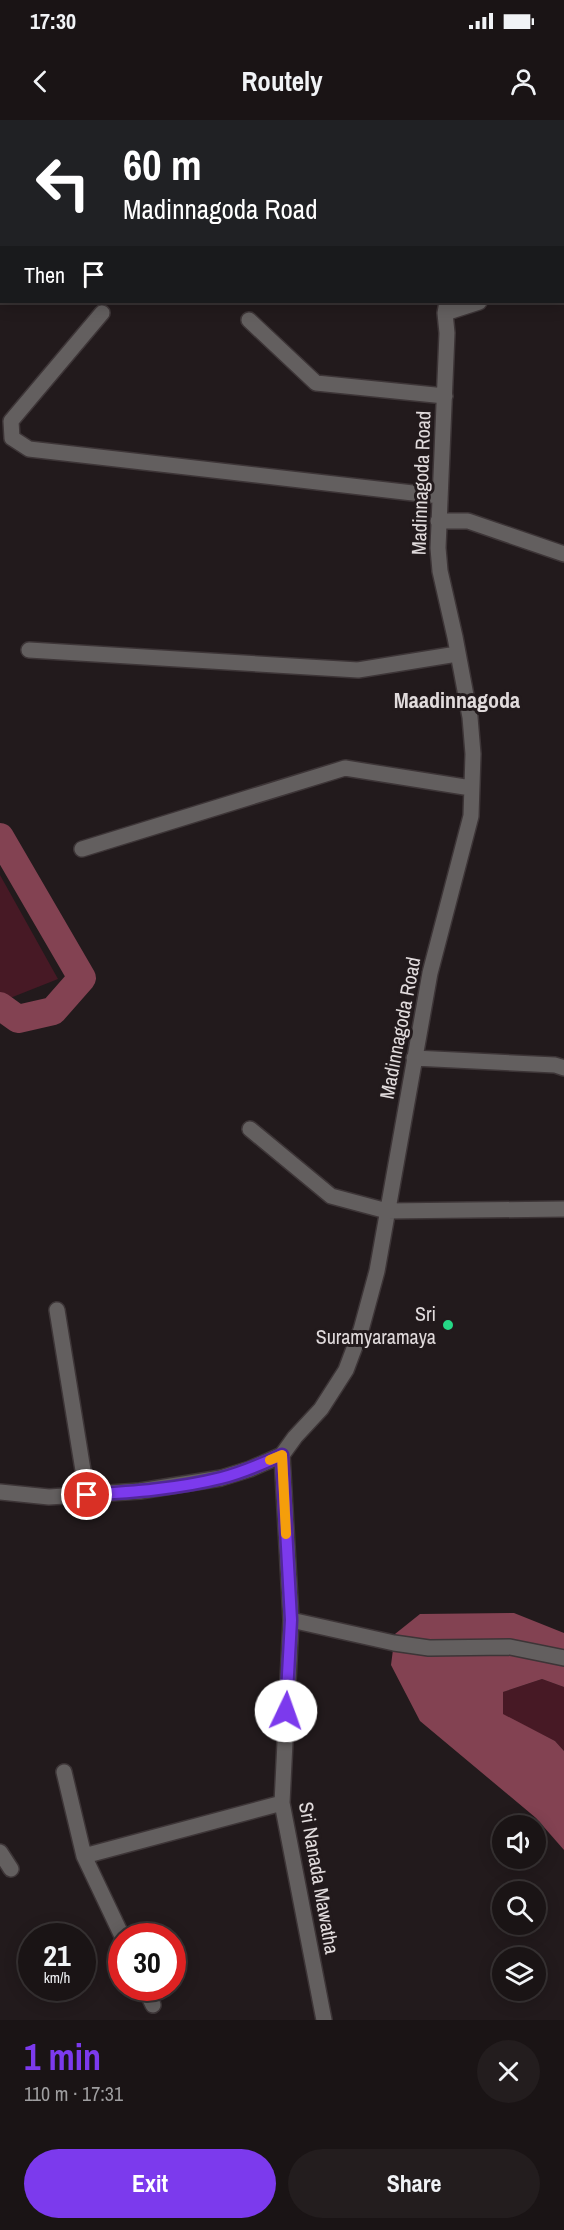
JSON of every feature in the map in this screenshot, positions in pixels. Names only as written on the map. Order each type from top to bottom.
[{"type":"street","points":[[446,307],[472,303]]},
{"type":"street","name":"Madinnagoda Road","points":[[0,1492],[49,1497],[140,1491],[221,1478],[250,1469],[282,1455],[321,1408],[346,1370],[361,1330],[377,1271],[430,973],[471,816],[473,754],[470,717],[440,571],[438,521],[445,396],[446,307]]},
{"type":"street","points":[[102,313],[11,421],[12,438],[29,449],[439,496]]},
{"type":"street","points":[[249,320],[316,384],[445,396]]},
{"type":"street","points":[[438,521],[468,521],[564,554]]},
{"type":"street","points":[[29,650],[358,670],[457,654]]},
{"type":"street","points":[[82,849],[345,768],[471,789]]},
{"type":"street","points":[[414,1058],[555,1065],[564,1068]]},
{"type":"street","points":[[250,1129],[332,1197],[387,1211],[564,1209]]},
{"type":"street","points":[[57,1310],[87,1495]]},
{"type":"street","name":"Sri Nanada Mawatha","points":[[282,1455],[291,1620],[282,1803],[324,2020]]},
{"type":"street","points":[[291,1620],[429,1648],[510,1647],[564,1658]]},
{"type":"street","points":[[64,1772],[84,1856],[116,1923]]},
{"type":"street","points":[[84,1856],[282,1803]]},
{"type":"street","points":[[0,1852],[11,1869]]},
{"type":"street","points":[[151,2001],[153,2005]]},
{"type":"shaded area","points":[[0,875],[58,979],[0,1002]]},
{"type":"shaded area","points":[[514,1613],[564,1633],[564,1687],[542,1679],[503,1692],[503,1714],[555,1741],[564,1751],[564,1850],[546,1829],[546,1815],[532,1815],[420,1721],[391,1665],[395,1634],[420,1614]]},
{"type":"shaded area","points":[[542,1679],[564,1687],[564,1751],[555,1741],[503,1715],[503,1692]]},
{"type":"waterway","points":[[0,837],[82,978],[53,1011],[18,1019],[0,1006]]},
{"type":"slow traffic","points":[[270,1460],[282,1455],[286,1534]]},
{"type":"place","name":"Sri Suramyaramaya","points":[[448,1325]]},
{"type":"district","name":"Maadinnagoda","points":[[457,700]]},
{"type":"route","points":[[87,1495],[140,1491],[221,1478],[250,1469],[282,1455],[291,1620],[286,1711]]}]
